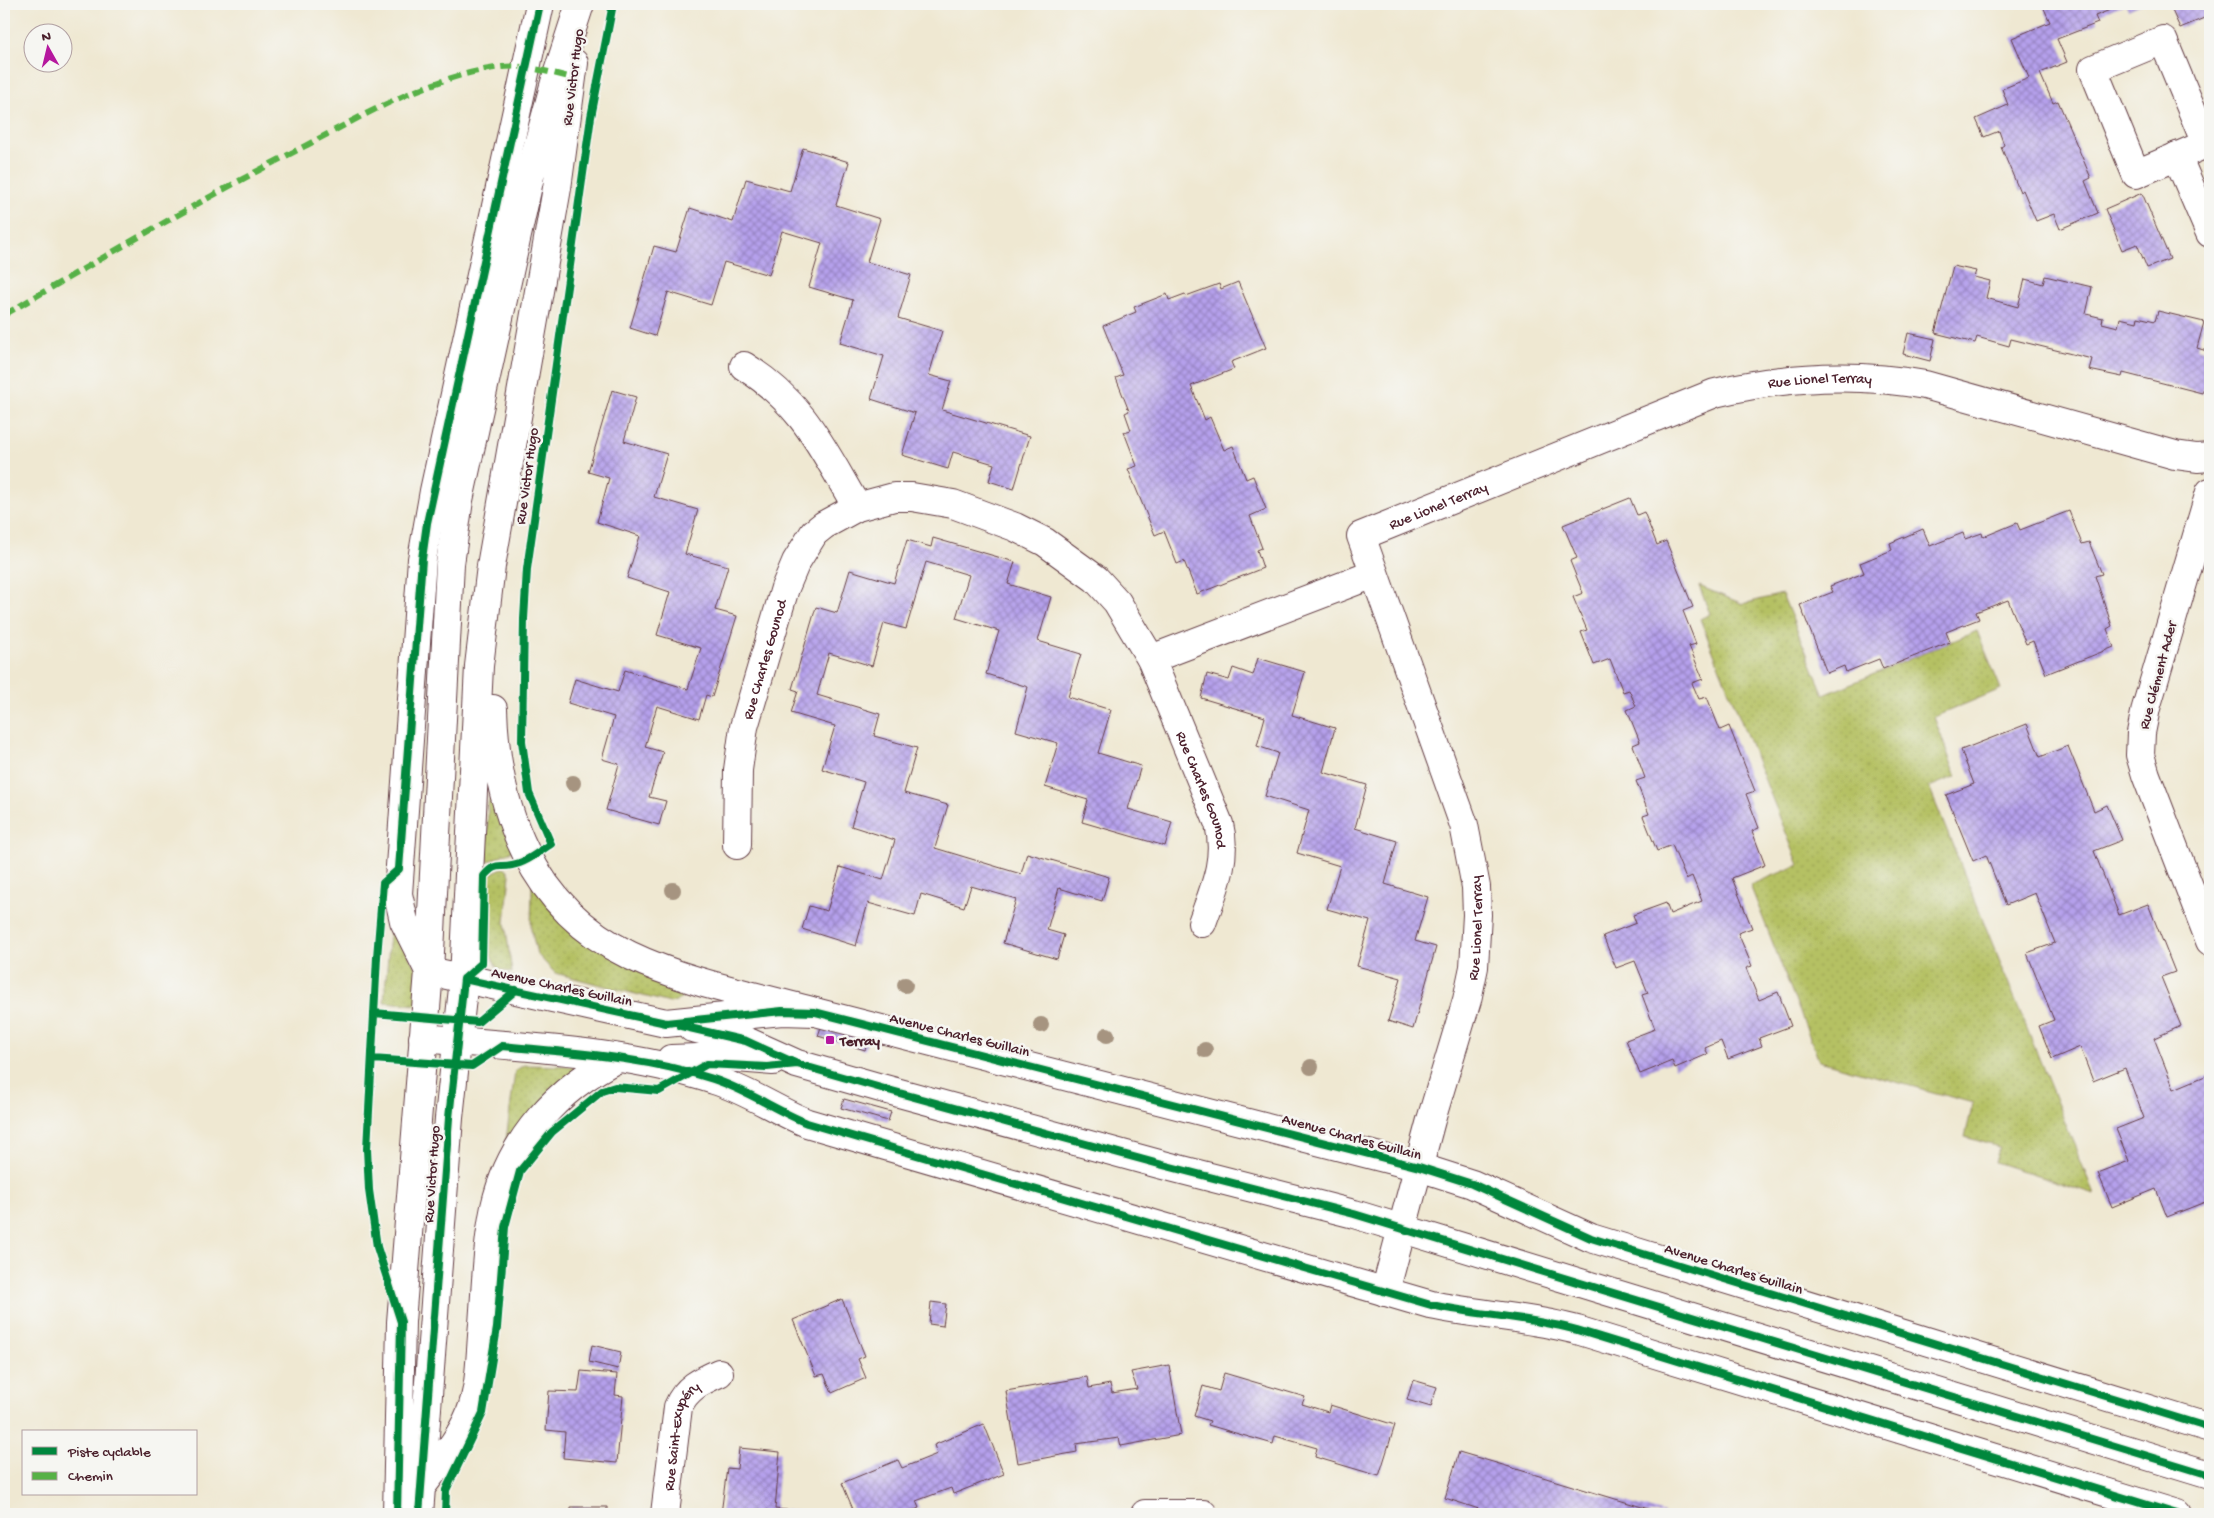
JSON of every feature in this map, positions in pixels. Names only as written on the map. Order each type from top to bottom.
[{"type":"street","points":[[429,971],[404,921],[398,894],[422,559],[441,456],[540,4]]},
{"type":"street","name":"Rue Victor Hugo","points":[[397,1514],[401,1322],[429,971],[450,564],[455,526],[532,167],[557,75],[580,5]]},
{"type":"street","name":"Rue Victor Hugo","points":[[419,1514],[448,1118],[464,979],[479,666],[491,566],[557,188],[573,78],[580,5]]},
{"type":"street","points":[[2163,40],[2206,144],[2177,156],[2136,174],[2093,69],[2163,40]]},
{"type":"street","points":[[2177,156],[2210,233]]},
{"type":"street","points":[[744,366],[769,382],[806,420],[857,507]]},
{"type":"street","name":"Rue Lionel Terray","points":[[1402,1229],[1474,967],[1477,916],[1476,887],[1464,825],[1361,536],[1679,406],[1715,393],[1768,381],[1825,377],[1892,378],[1926,385],[2176,455],[2197,458],[2210,457]]},
{"type":"street","name":"Rue Clément Ader","points":[[2210,492],[2146,708],[2141,733],[2140,754],[2155,803],[2210,941]]},
{"type":"street","name":"Rue Charles Gounod","points":[[737,845],[738,770],[744,727],[788,582],[796,562],[814,533],[831,520],[857,507],[894,497],[912,497],[953,504],[1022,531],[1074,561],[1096,579],[1117,602],[1151,659],[1219,824],[1223,840],[1220,874],[1202,923]]},
{"type":"street","points":[[491,566],[493,714],[498,770],[513,825],[529,858],[546,886],[582,923],[628,954],[674,973],[815,1012]]},
{"type":"street","points":[[1151,659],[1374,574]]},
{"type":"street","name":"Avenue Charles Guillain","points":[[429,971],[666,1023],[782,1011],[815,1012],[1419,1167],[1495,1193],[1591,1238],[2210,1428]]},
{"type":"street","points":[[666,1023],[746,1040],[797,1064],[1159,1164],[1354,1214],[2210,1475]]},
{"type":"street","points":[[423,1038],[629,1059],[724,1057],[797,1064]]},
{"type":"street","points":[[422,1486],[453,1444],[472,1407],[478,1375],[492,1220],[506,1171],[522,1140],[547,1110],[581,1080],[629,1059],[722,1082],[807,1124],[1384,1292],[1473,1314],[1550,1323],[1577,1330],[2177,1514]]},
{"type":"street","points":[[1384,1292],[1402,1229]]},
{"type":"street","name":"Rue Saint-Exupéry","points":[[665,1514],[678,1407],[682,1397],[691,1388],[719,1373]]},
{"type":"street","points":[[1145,1514],[1204,1514]]},
{"type":"green space","points":[[1699,586],[1743,604],[1782,594],[1824,695],[1977,631],[2001,689],[1934,717],[1956,776],[1929,787],[2094,1194],[1995,1162],[1999,1147],[1965,1137],[1973,1103],[1819,1061],[1750,885],[1799,865],[1700,619],[1710,614]]},
{"type":"green space","points":[[494,792],[518,848],[487,862],[488,804]]},
{"type":"green space","points":[[502,868],[507,869],[510,875],[505,922],[512,973],[497,968],[488,950],[488,875]]},
{"type":"green space","points":[[532,886],[684,988],[679,1000],[670,1003],[555,973],[537,954],[531,929]]},
{"type":"green space","points":[[391,922],[423,980],[418,1005],[384,1002]]},
{"type":"green space","points":[[524,1065],[573,1066],[578,1068],[505,1148],[515,1071]]},
{"type":"building","points":[[2042,4],[2125,4],[2095,16],[2098,23],[2057,39],[2067,62],[2040,73],[2053,103],[2058,101],[2091,178],[2085,181],[2098,213],[2060,229],[2054,214],[2036,221],[2023,190],[2020,192],[2001,147],[2004,145],[1999,131],[1984,137],[1976,119],[2008,105],[2002,89],[2029,78],[2012,38],[2050,22]]},
{"type":"building","points":[[2125,4],[2142,4],[2128,10]]},
{"type":"building","points":[[2169,4],[2210,4],[2210,20],[2209,16],[2180,28]]},
{"type":"building","points":[[803,148],[849,162],[836,205],[880,219],[867,262],[911,275],[898,318],[942,331],[929,375],[951,381],[942,410],[1030,436],[1014,489],[989,481],[994,464],[953,452],[948,469],[902,455],[915,413],[871,399],[884,356],[840,343],[853,300],[809,287],[822,243],[782,231],[769,275],[724,262],[711,305],[668,292],[655,336],[630,328],[654,246],[676,252],[690,208],[733,222],[746,179],[790,191]]},
{"type":"building","points":[[2142,193],[2170,259],[2147,268],[2137,244],[2122,250],[2105,209]]},
{"type":"building","points":[[1953,266],[1976,271],[1974,277],[1990,281],[1986,298],[2018,307],[2025,279],[2043,284],[2045,276],[2092,287],[2086,314],[2103,318],[2102,323],[2118,327],[2120,318],[2137,322],[2138,317],[2155,321],[2158,311],[2204,322],[2197,348],[2210,352],[2210,389],[2204,387],[2202,393],[2123,373],[2122,377],[2089,370],[2092,359],[2011,339],[2009,346],[1977,337],[1975,343],[1935,333]]},
{"type":"building","points":[[1238,282],[1266,348],[1231,362],[1234,369],[1191,386],[1205,420],[1210,417],[1224,450],[1233,446],[1246,479],[1253,476],[1266,509],[1250,516],[1262,548],[1257,550],[1263,568],[1197,594],[1184,561],[1177,564],[1164,531],[1155,535],[1128,469],[1137,466],[1124,432],[1131,430],[1125,413],[1129,411],[1116,378],[1123,375],[1103,326],[1136,312],[1134,307],[1167,294],[1169,300],[1219,284],[1221,289]]},
{"type":"building","points":[[1908,333],[1935,339],[1930,361],[1903,354]]},
{"type":"building","points":[[612,390],[636,397],[624,441],[667,454],[654,497],[698,510],[685,554],[728,566],[715,610],[737,616],[712,697],[706,695],[699,719],[657,706],[645,747],[663,752],[649,797],[666,801],[659,825],[606,810],[619,764],[602,759],[614,717],[568,703],[575,679],[618,692],[625,670],[688,689],[701,648],[657,635],[670,592],[627,578],[640,536],[597,522],[609,478],[588,472]]},
{"type":"building","points":[[1630,498],[1637,515],[1644,512],[1657,545],[1666,541],[1693,607],[1683,611],[1696,644],[1689,646],[1703,679],[1692,683],[1699,699],[1707,697],[1720,730],[1729,726],[1755,791],[1746,794],[1759,828],[1752,831],[1765,865],[1732,878],[1752,928],[1738,933],[1752,966],[1746,968],[1759,1000],[1778,992],[1791,1026],[1759,1038],[1762,1046],[1728,1059],[1721,1041],[1705,1048],[1708,1054],[1675,1068],[1672,1061],[1640,1074],[1626,1040],[1655,1029],[1642,995],[1648,993],[1635,961],[1616,968],[1603,936],[1636,923],[1633,915],[1666,903],[1670,914],[1702,901],[1692,876],[1686,879],[1672,845],[1657,851],[1643,816],[1649,814],[1636,781],[1645,778],[1633,745],[1640,742],[1627,710],[1636,706],[1629,690],[1623,692],[1610,659],[1594,665],[1581,632],[1587,630],[1573,597],[1583,593],[1570,561],[1577,558],[1563,525]]},
{"type":"building","points":[[2069,511],[2082,544],[2089,542],[2102,574],[2095,576],[2112,626],[2107,629],[2114,647],[2046,674],[2033,641],[2026,644],[2008,600],[1976,612],[1979,619],[1946,632],[1950,642],[1883,669],[1879,659],[1846,672],[1844,666],[1827,673],[1800,605],[1833,592],[1830,586],[1864,573],[1860,563],[1892,550],[1890,543],[1923,529],[1930,546],[1963,533],[1965,539],[1982,533],[1983,537],[2017,523],[2020,530]]},
{"type":"building","points":[[933,538],[1015,562],[1008,584],[1051,597],[1038,641],[1081,654],[1068,697],[1111,710],[1098,753],[1141,766],[1128,809],[1172,822],[1165,846],[1082,822],[1088,800],[1045,787],[1058,743],[1016,731],[1028,687],[986,674],[999,631],[956,618],[969,575],[926,562],[906,629],[884,623],[872,666],[829,653],[817,695],[880,714],[874,736],[917,748],[904,793],[948,805],[935,848],[1021,874],[1027,853],[1109,877],[1102,901],[1059,888],[1047,930],[1064,935],[1057,959],[1003,943],[1016,899],[971,886],[964,907],[921,894],[915,916],[868,903],[856,946],[802,929],[809,906],[827,911],[840,867],[883,880],[895,840],[851,826],[864,782],[822,769],[835,726],[791,713],[798,691],[792,689],[816,607],[837,613],[850,570],[894,583],[907,540],[931,547]]},
{"type":"building","points":[[1258,658],[1305,672],[1292,715],[1335,728],[1323,772],[1367,785],[1355,828],[1397,841],[1385,884],[1428,897],[1415,941],[1436,947],[1413,1029],[1388,1021],[1401,978],[1357,966],[1370,921],[1327,909],[1340,866],[1297,853],[1309,810],[1265,796],[1278,753],[1257,746],[1265,717],[1201,698],[1207,674],[1229,680],[1233,668],[1253,675]]},
{"type":"building","points":[[2027,724],[2040,757],[2068,746],[2094,811],[2107,805],[2122,840],[2094,851],[2119,915],[2148,904],[2175,972],[2161,977],[2181,1026],[2154,1038],[2174,1089],[2210,1074],[2210,1200],[2167,1217],[2156,1189],[2112,1207],[2098,1173],[2129,1161],[2116,1129],[2144,1118],[2125,1068],[2093,1081],[2080,1047],[2052,1059],[2039,1026],[2054,1020],[2027,953],[2055,943],[2035,893],[2006,905],[1986,855],[1973,861],[1946,795],[1974,784],[1961,750]]},
{"type":"building","points":[[821,1027],[868,1040],[865,1050],[818,1036]]},
{"type":"building","points":[[844,1099],[891,1112],[888,1121],[841,1108]]},
{"type":"building","points":[[842,1299],[865,1356],[858,1359],[866,1378],[832,1393],[824,1374],[816,1376],[793,1320]]},
{"type":"building","points":[[931,1302],[946,1304],[943,1326],[929,1324]]},
{"type":"building","points":[[592,1345],[621,1352],[618,1369],[589,1362]]},
{"type":"building","points":[[1169,1365],[1181,1435],[1121,1446],[1119,1438],[1076,1444],[1077,1452],[1018,1463],[1006,1391],[1087,1377],[1089,1388],[1110,1384],[1112,1393],[1137,1389],[1131,1372]]},
{"type":"building","points":[[581,1371],[617,1374],[615,1395],[623,1396],[617,1463],[563,1458],[565,1432],[546,1430],[549,1391],[578,1392]]},
{"type":"building","points":[[1224,1373],[1305,1397],[1302,1404],[1328,1412],[1330,1405],[1395,1425],[1379,1476],[1315,1457],[1317,1448],[1275,1436],[1273,1444],[1208,1425],[1210,1421],[1194,1416],[1203,1386],[1219,1391]]},
{"type":"building","points":[[1413,1380],[1437,1387],[1431,1407],[1407,1400]]},
{"type":"building","points":[[984,1424],[1004,1474],[953,1494],[951,1488],[916,1501],[919,1508],[905,1514],[855,1514],[842,1483],[898,1460],[902,1468],[937,1454],[934,1445]]},
{"type":"building","points":[[739,1448],[780,1452],[775,1509],[798,1511],[798,1514],[721,1514],[727,1468],[737,1469]]},
{"type":"building","points":[[1459,1452],[1665,1514],[1480,1514],[1482,1510],[1445,1498]]},
{"type":"building","points":[[571,1507],[607,1507],[607,1514],[571,1514]]},
{"type":"marked path","points":[[4,315],[230,186],[353,120],[426,87],[477,71],[511,66],[573,78]]},
{"type":"cycle path","points":[[397,1514],[401,1322],[377,1247],[369,1190],[367,1149],[377,957],[383,883],[399,869],[422,559],[427,523],[540,4]]},
{"type":"cycle path","points":[[419,1514],[449,1118],[464,979],[482,963],[484,876],[494,867],[522,862],[551,844],[529,793],[522,741],[524,619],[527,569],[591,117],[613,4]]},
{"type":"cycle path","points":[[464,979],[666,1023],[782,1011],[815,1012],[1419,1167],[1472,1184],[1591,1238],[2210,1428]]},
{"type":"cycle path","points":[[374,1013],[478,1022],[516,990]]},
{"type":"cycle path","points":[[681,1026],[746,1041],[797,1064],[881,1088],[1159,1164],[1354,1214],[2210,1475]]},
{"type":"cycle path","points":[[372,1059],[472,1066],[502,1046],[609,1057],[687,1072],[713,1079],[738,1089],[807,1123],[1431,1305],[1541,1322],[1577,1330],[2177,1514]]},
{"type":"cycle path","points":[[445,1514],[446,1490],[483,1413],[497,1328],[505,1227],[520,1171],[552,1132],[602,1091],[615,1087],[659,1091],[707,1064],[767,1067],[797,1064]]},
{"type":"place","name":"Terray","points":[[830,1040]]}]
